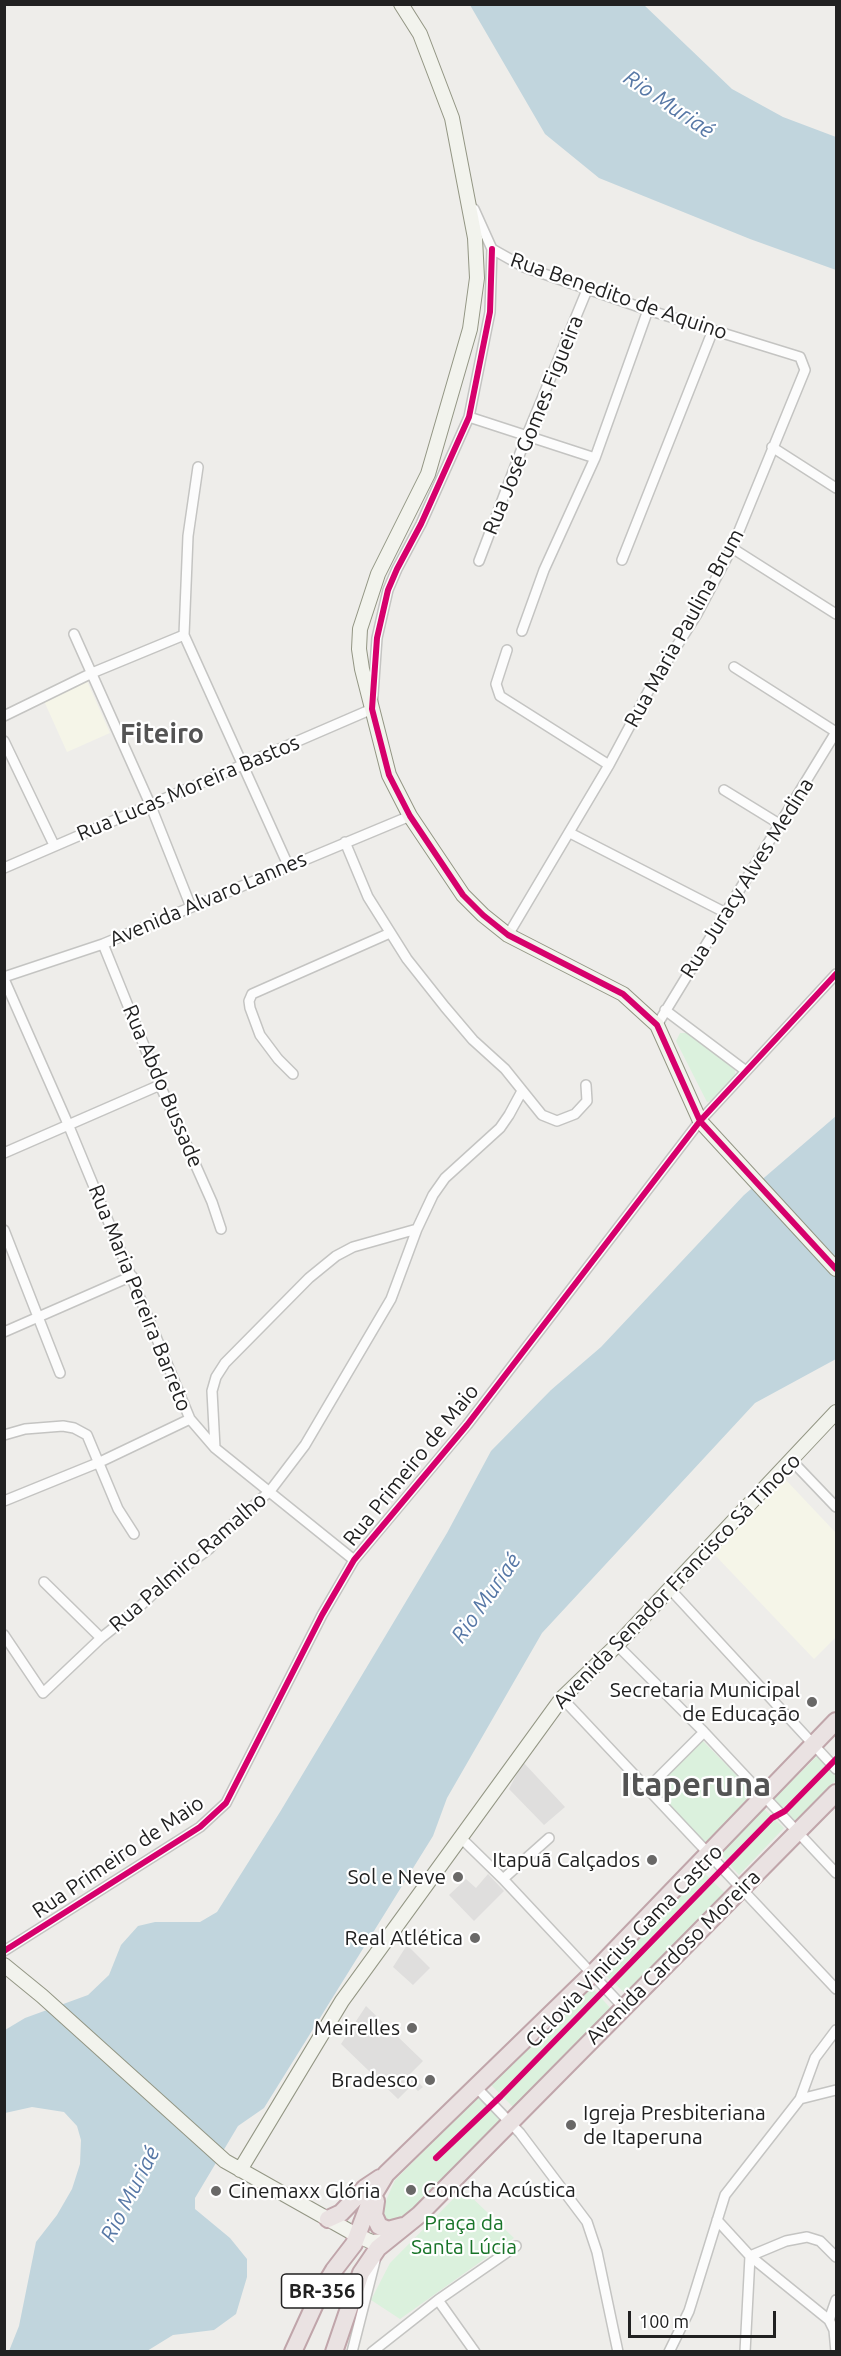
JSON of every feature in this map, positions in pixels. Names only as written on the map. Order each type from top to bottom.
[{"type":"highway","name":"BR-356","points":[[293,2352],[319,2295],[358,2236],[371,2199],[386,2174],[593,1973],[837,1721]]},
{"type":"highway","name":"Avenida Cardoso Moreira","points":[[516,2128],[624,2008],[837,1793]]},
{"type":"highway","name":"BR-356","points":[[334,2352],[361,2273],[381,2244],[406,2226],[516,2128]]},
{"type":"highway","points":[[328,2218],[341,2213],[365,2188],[386,2174]]},
{"type":"highway","points":[[386,2174],[374,2208],[375,2221],[386,2230],[406,2226]]},
{"type":"street","points":[[401,4],[420,34],[452,118],[475,237],[477,278],[470,329],[428,474],[378,574],[360,629],[359,649],[389,775],[410,816],[463,895],[508,935],[623,994],[657,1025],[700,1121],[837,1269]]},
{"type":"street","name":"Rua Benedito de Aquino","points":[[469,199],[492,249],[524,267],[648,310],[800,357]]},
{"type":"street","points":[[372,709],[377,638],[388,590],[421,524],[468,417],[489,312],[492,249]]},
{"type":"street","name":"Rua José Gomes Figueira","points":[[479,561],[527,435],[587,290]]},
{"type":"street","points":[[522,632],[544,570],[595,458],[648,310]]},
{"type":"street","points":[[622,560],[713,330]]},
{"type":"street","name":"Rua Maria Paulina Brum","points":[[508,935],[570,833],[649,690],[697,614],[732,548],[772,447],[806,370],[800,357]]},
{"type":"street","points":[[468,417],[595,458]]},
{"type":"street","points":[[772,447],[837,488]]},
{"type":"street","points":[[198,467],[188,537],[184,635],[288,866]]},
{"type":"street","points":[[732,548],[837,614]]},
{"type":"street","points":[[74,634],[150,804],[191,907]]},
{"type":"street","points":[[4,716],[92,673],[184,635]]},
{"type":"street","points":[[507,650],[496,684],[500,696],[609,765]]},
{"type":"street","points":[[734,667],[836,732]]},
{"type":"street","name":"Rua Lucas Moreira Bastos","points":[[4,868],[372,709]]},
{"type":"street","name":"Rua Juracy Alves Medina","points":[[657,1025],[836,732]]},
{"type":"street","points":[[4,741],[54,845]]},
{"type":"street","points":[[724,790],[781,825]]},
{"type":"street","name":"Avenida Alvaro Lannes","points":[[4,978],[103,944],[410,816]]},
{"type":"street","points":[[570,833],[726,913]]},
{"type":"street","points":[[345,842],[368,897],[407,959],[445,1007],[474,1040],[505,1069],[542,1115],[557,1121],[582,1109],[587,1101],[586,1085]]},
{"type":"street","points":[[293,1074],[260,1035],[250,1008],[249,1001],[252,994],[390,933]]},
{"type":"street","name":"Rua Abdo Bussade","points":[[103,944],[160,1085],[213,1202],[221,1229]]},
{"type":"street","name":"Rua Primeiro de Maio","points":[[4,1951],[200,1827],[226,1803],[322,1615],[354,1560],[467,1425],[700,1121],[837,974]]},
{"type":"street","name":"Rua Maria Pereira Barreto","points":[[4,978],[68,1124],[190,1419],[215,1448],[354,1560]]},
{"type":"street","points":[[665,1010],[746,1071]]},
{"type":"street","points":[[4,1153],[160,1085]]},
{"type":"street","name":"Rua Palmiro Ramalho","points":[[4,1635],[43,1693],[100,1638],[136,1610],[169,1579],[209,1549],[225,1531],[270,1491],[312,1435],[392,1299],[417,1229],[433,1195],[445,1178],[500,1128],[522,1090]]},
{"type":"street","points":[[215,1448],[212,1391],[216,1377],[247,1338],[309,1278],[336,1256],[353,1247],[417,1229]]},
{"type":"street","points":[[4,1230],[60,1373]]},
{"type":"street","points":[[4,1332],[132,1276]]},
{"type":"street","name":"Avenida Senador Francisco Sá Tinoco","points":[[240,2170],[342,2001],[562,1698],[617,1645],[837,1412]]},
{"type":"street","points":[[4,1501],[100,1462],[190,1419]]},
{"type":"street","points":[[4,1435],[25,1429],[63,1426],[74,1428],[87,1435],[118,1509],[134,1534]]},
{"type":"street","points":[[792,1461],[837,1507]]},
{"type":"street","points":[[44,1582],[100,1638]]},
{"type":"street","points":[[669,1588],[837,1769]]},
{"type":"street","points":[[617,1645],[704,1732],[762,1797],[837,1873]]},
{"type":"street","points":[[562,1698],[837,1989]]},
{"type":"street","points":[[648,1788],[704,1732]]},
{"type":"street","points":[[460,1837],[503,1879],[624,2008]]},
{"type":"street","points":[[503,1879],[549,1838]]},
{"type":"street","points":[[4,1965],[42,1996],[225,2161],[358,2236],[381,2244],[352,2352]]},
{"type":"street","points":[[669,2352],[689,2311],[725,2195],[800,2099],[815,2058],[837,2030]]},
{"type":"street","points":[[476,2087],[516,2128],[587,2222],[597,2252],[618,2352]]},
{"type":"street","points":[[800,2099],[837,2090]]},
{"type":"street","points":[[717,2220],[750,2256],[829,2320],[835,2331],[836,2352]]},
{"type":"street","points":[[750,2256],[786,2241],[807,2237],[820,2241],[837,2257]]},
{"type":"street","points":[[372,2352],[438,2300],[516,2246]]},
{"type":"street","points":[[745,2352],[750,2256]]},
{"type":"street","points":[[438,2300],[475,2352]]},
{"type":"street","points":[[829,2320],[837,2300]]},
{"type":"shaded area","points":[[87,681],[110,733],[67,752],[44,701]]},
{"type":"shaded area","points":[[784,1478],[836,1533],[836,1637],[814,1659],[712,1552]]},
{"type":"shaded area","points":[[523,1762],[565,1807],[544,1825],[509,1789]]},
{"type":"shaded area","points":[[488,1874],[504,1891],[474,1921],[449,1895],[466,1879],[476,1888]]},
{"type":"shaded area","points":[[407,1945],[430,1968],[413,1985],[393,1967]]},
{"type":"shaded area","points":[[366,2006],[423,2061],[410,2074],[423,2087],[418,2091],[412,2085],[398,2099],[341,2044]]},
{"type":"green space","points":[[680,1033],[689,1033],[735,1070],[735,1076],[716,1100],[707,1102],[676,1041]]},
{"type":"green space","points":[[702,1740],[754,1793],[705,1843],[652,1790]]},
{"type":"green space","points":[[817,1756],[836,1777],[836,1780],[796,1822],[774,1799]]},
{"type":"green space","points":[[761,1806],[784,1828],[739,1875],[719,1852]]},
{"type":"green space","points":[[703,1872],[725,1893],[626,1994],[602,1972]]},
{"type":"green space","points":[[590,1985],[611,2009],[513,2107],[489,2083]]},
{"type":"green space","points":[[478,2097],[503,2123],[410,2218],[390,2224],[383,2219],[381,2212],[395,2180]]},
{"type":"green space","name":"Praça da Santa Lúcia","points":[[463,2189],[514,2238],[400,2319],[371,2300],[390,2263]]},
{"type":"water","name":"Rio Muriaé","points":[[470,5],[644,5],[732,89],[783,117],[836,137],[836,270],[750,239],[599,178],[545,134]]},
{"type":"water","name":"Rio Muriaé","points":[[836,1116],[836,1359],[755,1403],[542,1633],[447,1798],[433,1836],[264,2108],[238,2126],[195,2198],[195,2209],[230,2238],[247,2259],[247,2277],[236,2314],[214,2330],[173,2335],[147,2351],[9,2351],[19,2326],[36,2242],[57,2215],[72,2189],[80,2164],[81,2140],[77,2126],[64,2112],[32,2107],[5,2113],[5,2030],[25,2018],[88,1995],[109,1975],[121,1945],[138,1926],[155,1922],[200,1922],[217,1912],[280,1812],[447,1533],[491,1451],[551,1390],[601,1347],[744,1195]]},
{"type":"cycle path","points":[[492,249],[490,312],[469,417],[421,524],[388,590],[377,638],[372,709],[389,775],[410,816],[463,895],[483,915],[508,935],[623,994],[657,1025],[700,1121],[836,1269]]},
{"type":"cycle path","points":[[4,1951],[200,1827],[226,1803],[322,1615],[354,1560],[467,1425],[700,1121],[836,974]]},
{"type":"cycle path","name":"Ciclovia Vinicius Gama Castro","points":[[436,2158],[501,2096],[772,1818],[785,1811],[836,1759]]},
{"type":"place","name":"Secretaria Municipal de Educação","points":[[812,1702]]},
{"type":"place","name":"Itapuã Calçados","points":[[652,1860]]},
{"type":"place","name":"Sol e Neve","points":[[458,1877]]},
{"type":"place","name":"Real Atlética","points":[[475,1938]]},
{"type":"place","name":"Meirelles","points":[[412,2028]]},
{"type":"place","name":"Bradesco","points":[[430,2080]]},
{"type":"place","name":"Igreja Presbiteriana de Itaperuna","points":[[571,2125]]},
{"type":"place","name":"Concha Acústica","points":[[411,2190]]},
{"type":"place","name":"Cinemaxx Glória","points":[[216,2191]]},
{"type":"district","name":"Fiteiro","points":[[162,734]]},
{"type":"district","name":"Itaperuna","points":[[696,1785]]}]
